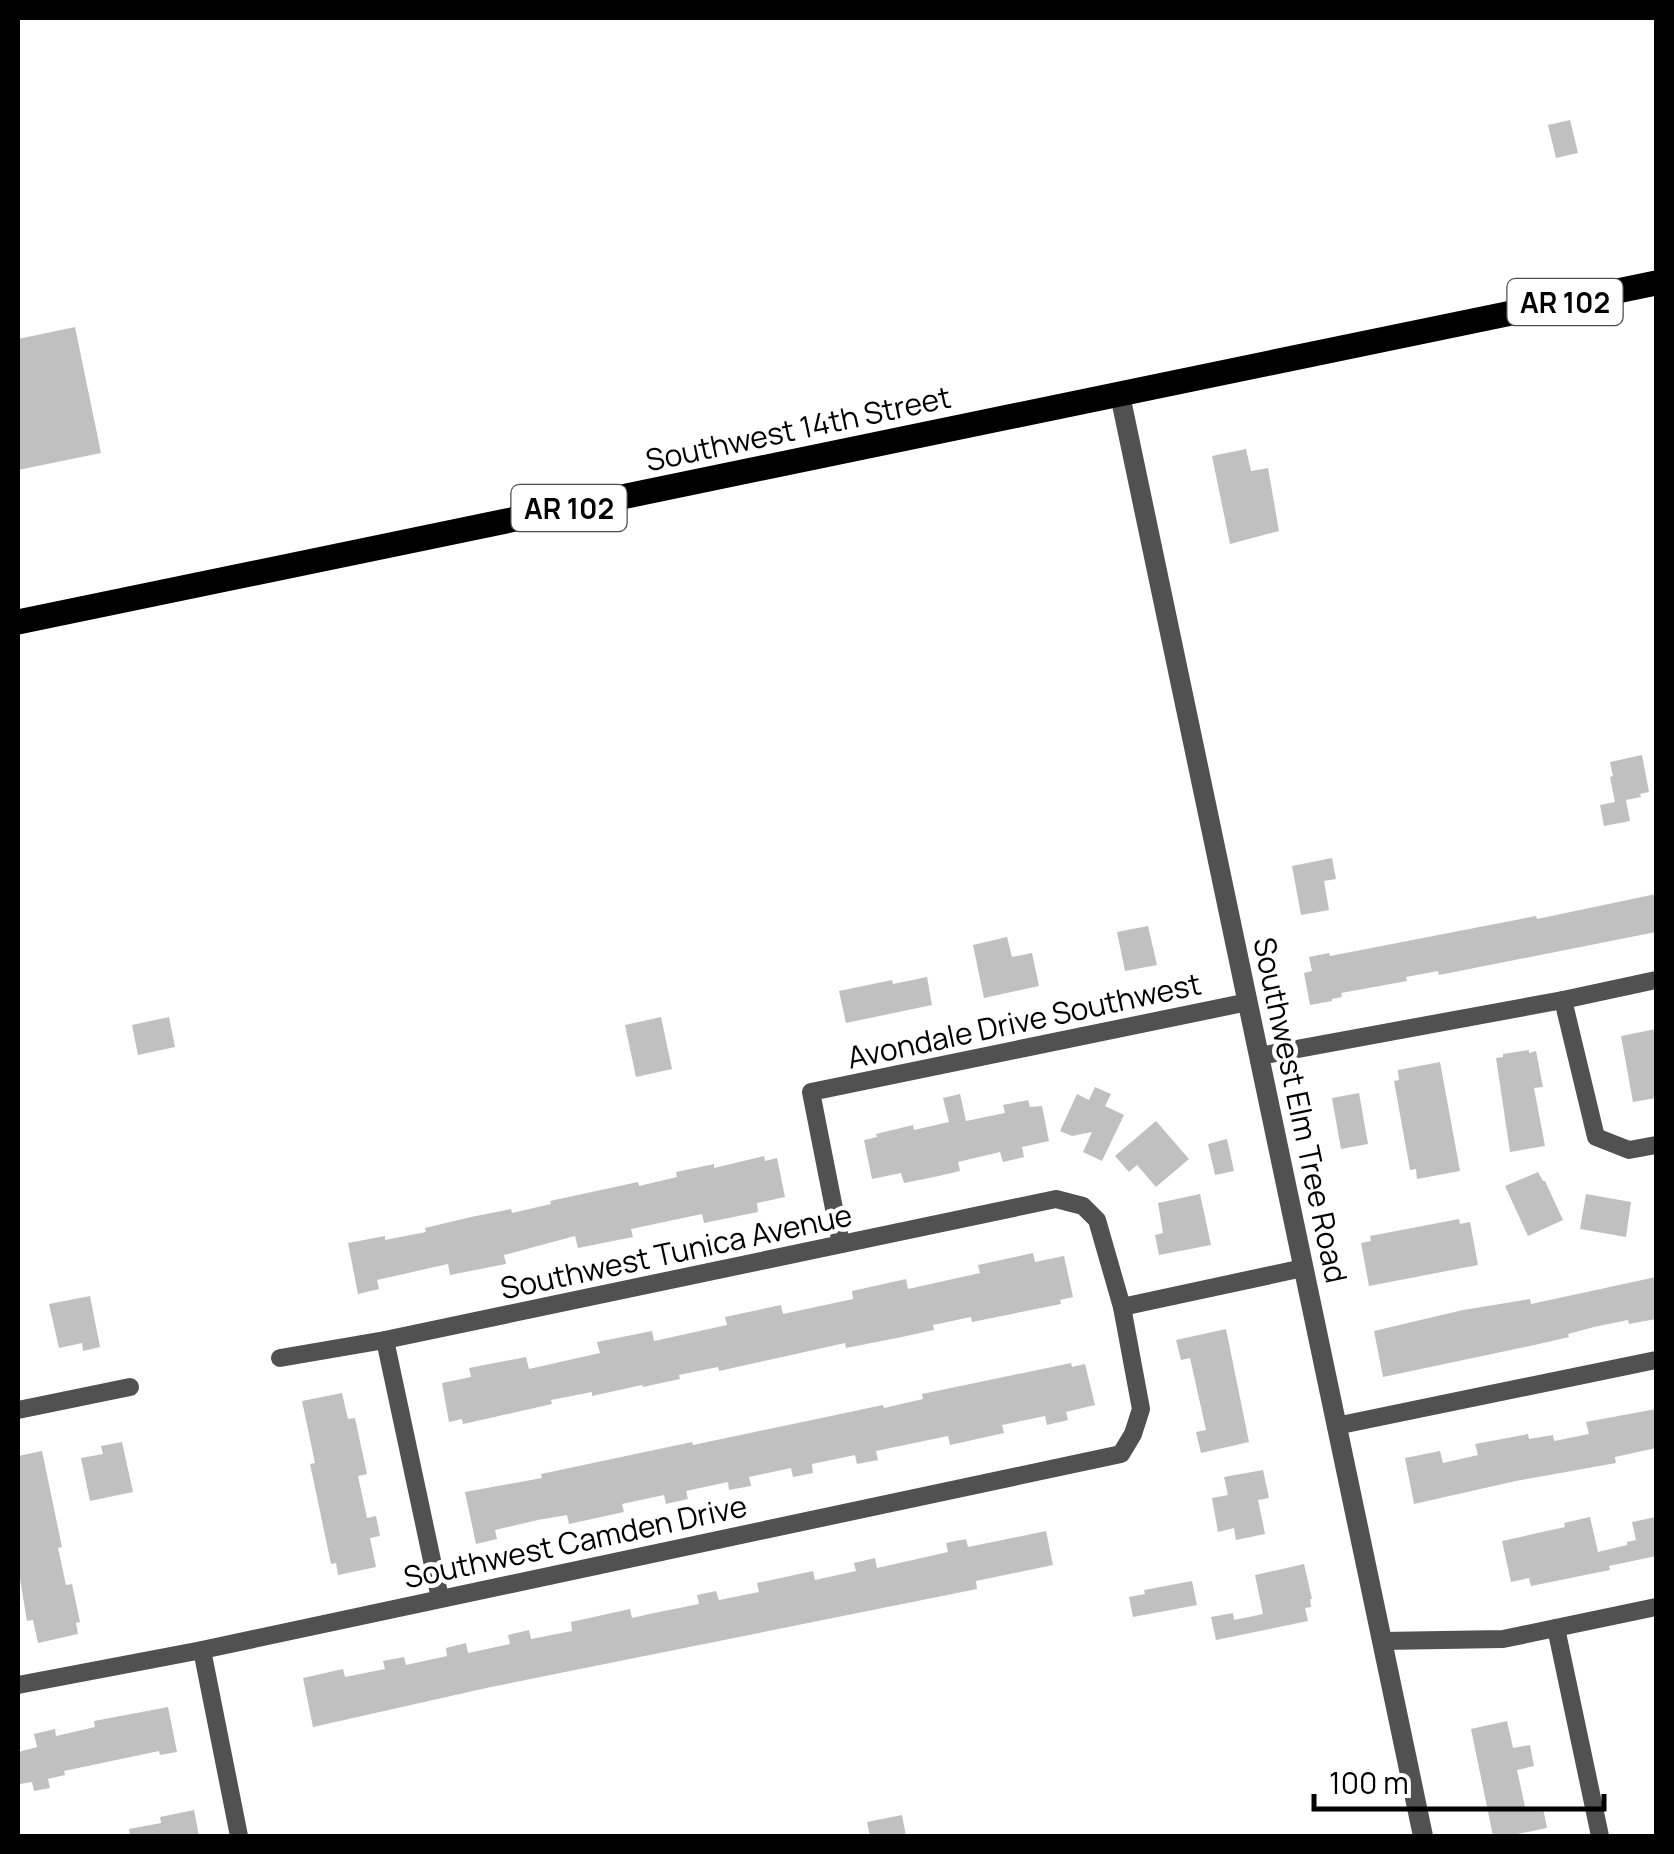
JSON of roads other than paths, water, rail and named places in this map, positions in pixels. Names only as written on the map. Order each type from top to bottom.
[{"type":"main road","name":"Southwest 14th Street","points":[[18,622],[1656,283]]},
{"type":"street","name":"Southwest Elm Tree Road","points":[[1120,395],[1423,1836]]},
{"type":"street","points":[[1259,1056],[1656,980]]},
{"type":"street","points":[[1563,1000],[1596,1136],[1629,1150],[1656,1145]]},
{"type":"street","name":"Avondale Drive Southwest","points":[[840,1244],[810,1092],[1248,1002]]},
{"type":"street","name":"Southwest Tunica Avenue","points":[[280,1358],[385,1340],[1056,1199],[1083,1206],[1097,1220],[1122,1307]]},
{"type":"street","points":[[1122,1307],[1303,1268]]},
{"type":"street","name":"Southwest Camden Drive","points":[[18,1685],[202,1650],[1121,1454],[1141,1410],[1122,1307]]},
{"type":"street","points":[[385,1340],[440,1598]]},
{"type":"street","points":[[1336,1426],[1656,1360]]},
{"type":"street","points":[[18,1410],[130,1387]]},
{"type":"street","points":[[1382,1641],[1503,1639],[1656,1607]]},
{"type":"street","points":[[1556,1628],[1600,1836]]},
{"type":"street","points":[[202,1650],[239,1836]]}]
